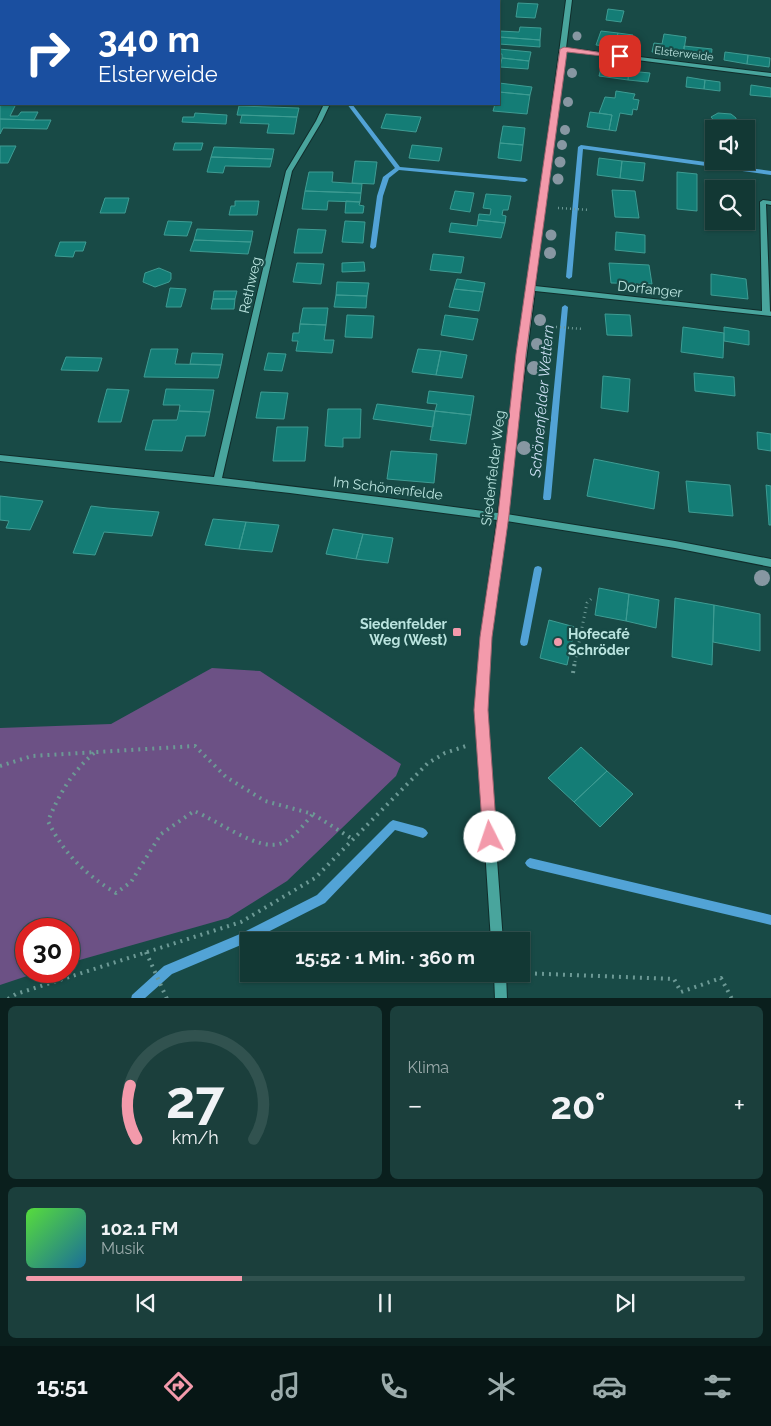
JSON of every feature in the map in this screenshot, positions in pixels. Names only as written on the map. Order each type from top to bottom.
[{"type":"street","name":"Siedenfelder Weg","points":[[496,932],[481,710],[486,637],[504,515],[521,354],[532,288],[569,0]]},
{"type":"street","name":"Elsterweide","points":[[564,49],[771,75]]},
{"type":"street","name":"Rethweg","points":[[217,481],[289,172],[300,151],[321,120],[328,105]]},
{"type":"street","name":"Dorfanger","points":[[532,288],[768,314],[763,202],[771,203]]},
{"type":"street","name":"Im Schönenfelde","points":[[0,458],[217,481],[504,515],[771,563]]},
{"type":"street","points":[[501,982],[502,998]]},
{"type":"path","points":[[563,208],[589,210]]},
{"type":"path","points":[[548,327],[583,329]]},
{"type":"path","points":[[573,673],[586,603],[591,599]]},
{"type":"path","points":[[8,998],[240,922],[315,878],[428,763],[445,753],[483,740]]},
{"type":"path","points":[[0,766],[32,756],[195,746],[226,777],[264,801],[313,814],[354,840]]},
{"type":"path","points":[[94,753],[82,763],[57,796],[48,821],[54,836],[74,863],[99,883],[116,893],[128,888],[160,835],[182,817],[194,812],[211,816],[240,837],[261,846],[281,845],[301,830],[313,814]]},
{"type":"path","points":[[146,952],[166,996]]},
{"type":"path","points":[[530,973],[674,979],[681,992],[721,978],[732,998]]},
{"type":"shaded area","points":[[212,668],[260,671],[401,764],[396,776],[287,881],[228,918],[80,960],[80,918],[15,918],[15,980],[0,985],[0,728],[111,724]]},
{"type":"building","points":[[518,3],[538,4],[535,18],[516,17]]},
{"type":"building","points":[[608,9],[624,11],[621,22],[606,20]]},
{"type":"building","points":[[520,27],[541,28],[540,40],[500,37],[500,31],[519,32]]},
{"type":"building","points":[[601,31],[618,33],[614,47],[596,45]]},
{"type":"building","points":[[618,33],[633,35],[629,50],[614,47]]},
{"type":"building","points":[[664,34],[686,37],[683,56],[652,52],[654,43],[662,44]]},
{"type":"building","points":[[500,37],[540,40],[540,47],[500,44]]},
{"type":"building","points":[[684,46],[712,49],[711,59],[683,56]]},
{"type":"building","points":[[500,49],[531,52],[529,61],[502,58],[502,54],[500,54]]},
{"type":"building","points":[[725,52],[748,55],[747,64],[724,60]]},
{"type":"building","points":[[748,55],[770,58],[769,67],[747,64]]},
{"type":"building","points":[[502,58],[529,61],[528,69],[500,67]]},
{"type":"building","points":[[601,68],[629,71],[628,80],[599,76]]},
{"type":"building","points":[[629,71],[650,73],[648,82],[628,80]]},
{"type":"building","points":[[687,77],[705,80],[704,89],[686,87]]},
{"type":"building","points":[[705,80],[720,82],[720,91],[704,89]]},
{"type":"building","points":[[500,83],[532,87],[530,95],[500,92]]},
{"type":"building","points":[[751,85],[771,88],[771,97],[750,95]]},
{"type":"building","points":[[616,91],[635,94],[633,99],[639,100],[637,110],[633,109],[632,115],[620,113],[616,131],[609,130],[612,115],[599,113],[605,97],[615,98]]},
{"type":"building","points":[[500,92],[530,95],[527,114],[493,111],[495,105],[500,105]]},
{"type":"building","points":[[0,105],[16,105],[10,116],[18,116],[21,112],[38,112],[34,120],[0,119]]},
{"type":"building","points":[[239,106],[299,108],[297,117],[237,115]]},
{"type":"building","points":[[590,112],[612,115],[609,130],[587,127]]},
{"type":"building","points":[[195,113],[227,115],[226,124],[182,122],[183,117],[194,117]]},
{"type":"building","points":[[718,113],[731,114],[736,120],[714,120],[711,117]]},
{"type":"building","points":[[386,114],[421,117],[416,132],[381,128]]},
{"type":"building","points":[[242,115],[297,117],[294,134],[267,133],[269,124],[240,123]]},
{"type":"building","points":[[0,119],[51,120],[47,129],[3,128],[0,134]]},
{"type":"building","points":[[503,126],[525,128],[523,145],[500,143]]},
{"type":"building","points":[[175,143],[203,143],[201,150],[173,150]]},
{"type":"building","points":[[500,143],[523,145],[521,161],[498,158]]},
{"type":"building","points":[[412,145],[442,148],[439,161],[409,158]]},
{"type":"building","points":[[0,146],[16,146],[8,163],[0,163]]},
{"type":"building","points":[[214,147],[274,149],[272,159],[211,157]]},
{"type":"building","points":[[211,157],[272,159],[270,167],[225,166],[223,173],[207,172]]},
{"type":"building","points":[[599,158],[622,161],[620,178],[597,175]]},
{"type":"building","points":[[355,161],[377,162],[374,184],[352,183]]},
{"type":"building","points":[[622,161],[645,163],[643,181],[620,178]]},
{"type":"building","points":[[309,172],[333,172],[332,182],[362,184],[361,193],[305,191]]},
{"type":"building","points":[[677,172],[697,174],[697,211],[677,209]]},
{"type":"building","points":[[612,190],[635,191],[639,218],[615,217]]},
{"type":"building","points":[[305,191],[361,193],[360,202],[328,201],[327,210],[302,209]]},
{"type":"building","points":[[455,191],[474,193],[470,212],[450,209]]},
{"type":"building","points":[[486,194],[511,196],[508,210],[503,210],[502,215],[506,216],[505,223],[478,220],[479,214],[490,215],[491,209],[483,208]]},
{"type":"building","points":[[105,198],[129,198],[125,213],[100,213]]},
{"type":"building","points":[[235,201],[259,201],[257,215],[229,215],[231,206],[235,206]]},
{"type":"building","points":[[346,201],[360,202],[359,205],[364,206],[363,213],[345,213]]},
{"type":"building","points":[[478,220],[505,223],[501,238],[449,232],[451,223],[477,226]]},
{"type":"building","points":[[168,221],[192,222],[187,236],[164,235]]},
{"type":"building","points":[[345,221],[365,222],[363,243],[342,242]]},
{"type":"building","points":[[197,229],[253,231],[251,242],[194,240]]},
{"type":"building","points":[[298,229],[326,230],[322,253],[294,253]]},
{"type":"building","points":[[616,232],[645,235],[645,253],[615,250]]},
{"type":"building","points":[[194,240],[251,242],[248,254],[190,251]]},
{"type":"building","points":[[60,242],[86,242],[83,251],[75,251],[73,257],[55,256]]},
{"type":"building","points":[[433,254],[464,257],[461,273],[430,270]]},
{"type":"building","points":[[364,262],[365,271],[342,272],[342,263]]},
{"type":"building","points":[[297,263],[324,264],[321,284],[293,282]]},
{"type":"building","points":[[609,263],[649,265],[652,284],[611,283]]},
{"type":"building","points":[[159,268],[171,273],[169,282],[155,287],[143,282],[145,273]]},
{"type":"building","points":[[711,274],[746,279],[748,299],[711,295]]},
{"type":"building","points":[[457,279],[485,283],[483,292],[454,289]]},
{"type":"building","points":[[337,282],[369,283],[367,296],[336,295]]},
{"type":"building","points":[[170,288],[186,289],[181,307],[166,307]]},
{"type":"building","points":[[454,289],[483,292],[479,311],[449,307]]},
{"type":"building","points":[[214,291],[237,291],[235,299],[213,299]]},
{"type":"building","points":[[336,295],[367,296],[366,308],[334,307]]},
{"type":"building","points":[[213,299],[235,299],[234,309],[211,309]]},
{"type":"building","points":[[303,308],[328,308],[326,325],[300,324]]},
{"type":"building","points":[[605,314],[630,315],[632,336],[607,335]]},
{"type":"building","points":[[347,315],[374,316],[372,338],[345,337]]},
{"type":"building","points":[[445,315],[478,319],[473,340],[441,335]]},
{"type":"building","points":[[300,324],[326,325],[324,340],[334,340],[332,353],[296,351],[298,341],[292,341],[293,333],[299,333]]},
{"type":"building","points":[[683,327],[724,333],[723,358],[681,352]]},
{"type":"building","points":[[724,327],[749,331],[749,345],[724,341]]},
{"type":"building","points":[[151,349],[178,349],[175,364],[221,365],[218,378],[144,377]]},
{"type":"building","points":[[418,349],[441,351],[436,375],[412,372]]},
{"type":"building","points":[[441,351],[467,355],[462,378],[436,375]]},
{"type":"building","points":[[192,353],[223,354],[221,365],[190,364]]},
{"type":"building","points":[[268,353],[286,354],[282,371],[264,370]]},
{"type":"building","points":[[66,357],[102,358],[98,371],[61,370]]},
{"type":"building","points":[[694,373],[734,377],[735,396],[695,391]]},
{"type":"building","points":[[603,376],[630,379],[628,412],[601,408]]},
{"type":"building","points":[[107,389],[129,390],[121,422],[98,422]]},
{"type":"building","points":[[166,389],[214,390],[210,412],[179,411],[180,405],[163,405]]},
{"type":"building","points":[[429,391],[474,396],[471,415],[435,411],[437,404],[427,403]]},
{"type":"building","points":[[261,392],[288,393],[284,419],[256,418]]},
{"type":"building","points":[[377,404],[435,411],[433,427],[373,419]]},
{"type":"building","points":[[328,409],[361,409],[360,438],[343,438],[343,447],[325,446]]},
{"type":"building","points":[[179,411],[210,412],[205,436],[186,436],[182,451],[145,450],[153,420],[177,420]]},
{"type":"building","points":[[435,411],[471,415],[466,444],[430,440]]},
{"type":"building","points":[[277,427],[308,427],[305,461],[273,461]]},
{"type":"building","points":[[757,432],[771,434],[771,451],[758,449]]},
{"type":"building","points":[[391,451],[437,454],[434,483],[387,479]]},
{"type":"building","points":[[594,459],[659,472],[654,509],[587,496]]},
{"type":"building","points":[[686,481],[730,485],[733,516],[689,512]]},
{"type":"building","points":[[766,485],[771,486],[771,525],[769,525]]},
{"type":"building","points":[[0,496],[43,501],[30,530],[6,528],[9,521],[0,520]]},
{"type":"building","points":[[91,506],[159,512],[152,536],[104,532],[95,555],[73,553]]},
{"type":"building","points":[[213,519],[246,522],[239,549],[205,545]]},
{"type":"building","points":[[246,522],[279,525],[272,552],[239,549]]},
{"type":"building","points":[[333,529],[363,534],[356,559],[326,554]]},
{"type":"building","points":[[363,534],[393,538],[388,563],[356,559]]},
{"type":"building","points":[[599,588],[629,594],[626,621],[595,615]]},
{"type":"building","points":[[629,594],[659,600],[656,628],[626,621]]},
{"type":"building","points":[[675,598],[714,605],[712,665],[672,657]]},
{"type":"building","points":[[714,605],[760,614],[760,651],[713,642]]},
{"type":"building","name":"Hofecafé Schröder","points":[[549,620],[575,627],[567,665],[540,658]]},
{"type":"building","points":[[581,747],[607,771],[574,802],[548,778]]},
{"type":"building","points":[[607,771],[633,794],[600,827],[574,802]]},
{"type":"waterway","name":"Schönenfelder Wettern","points":[[351,105],[398,168]]},
{"type":"waterway","name":"Schönenfelder Wettern","points":[[569,277],[581,147],[771,173]]},
{"type":"waterway","name":"Schönenfelder Wettern","points":[[373,247],[380,196],[386,177],[398,168]]},
{"type":"waterway","points":[[398,168],[525,180]]},
{"type":"waterway","name":"Schönenfelder Wettern","points":[[547,498],[565,307]]},
{"type":"waterway","name":"Schönenfelder Wettern","points":[[524,642],[538,569]]},
{"type":"waterway","name":"Schönenfelder Wettern","points":[[137,998],[168,970],[244,938],[321,899],[393,825],[423,833]]},
{"type":"waterway","points":[[530,863],[771,920]]},
{"type":"place","name":"Siedenfelder Weg (West)","points":[[457,632]]},
{"type":"place","name":"Hofecafé Schröder","points":[[558,642]]},
{"type":"route","points":[[490,837],[481,710],[486,637],[504,515],[521,354],[532,288],[564,49],[620,56]]}]
